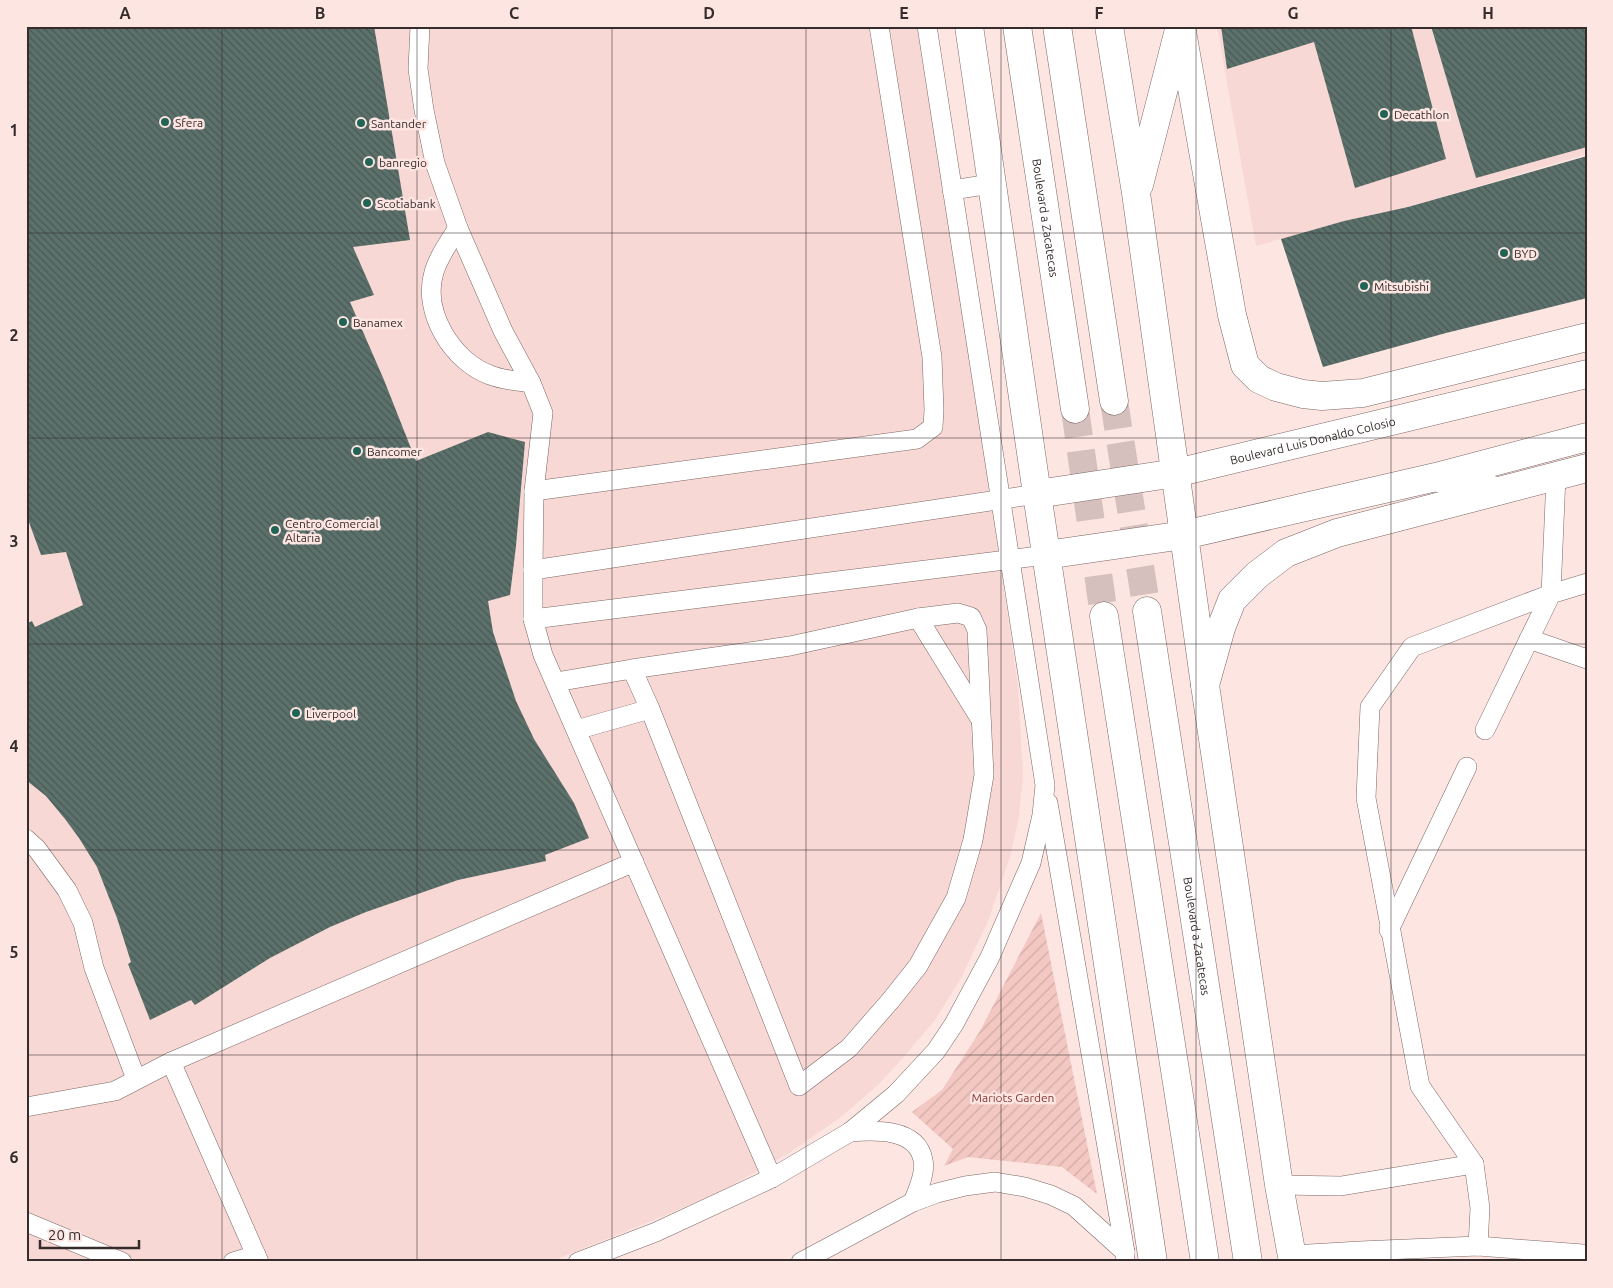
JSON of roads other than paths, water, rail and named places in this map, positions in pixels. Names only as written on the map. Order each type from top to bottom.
[{"type":"main road","points":[[969,26],[1036,494],[1153,1262]]},
{"type":"main road","name":"Boulevard a Zacatecas","points":[[1017,26],[1075,409]]},
{"type":"main road","points":[[1057,26],[1114,401]]},
{"type":"main road","points":[[1109,26],[1136,193],[1205,685],[1279,1185],[1292,1259]]},
{"type":"main road","points":[[1136,193],[1181,26]]},
{"type":"main road","points":[[1181,26],[1232,315],[1245,365],[1259,379],[1276,387],[1303,394],[1322,396],[1363,393],[1587,337]]},
{"type":"main road","name":"Boulevard Luis Donaldo Colosio","points":[[1036,494],[1176,473],[1587,374]]},
{"type":"main road","points":[[1046,555],[1184,535],[1436,477],[1587,437]]},
{"type":"main road","points":[[1205,685],[1221,628],[1232,600],[1257,575],[1286,553],[1337,534],[1587,468]]},
{"type":"main road","points":[[1436,477],[1496,491]]},
{"type":"main road","name":"Boulevard a Zacatecas","points":[[1147,611],[1248,1262]]},
{"type":"main road","points":[[1104,616],[1205,1262]]},
{"type":"lane","points":[[420,26],[418,68],[435,163],[458,228],[503,331],[531,383],[543,414],[534,491],[533,570],[533,620],[543,655],[772,1178]]},
{"type":"lane","points":[[534,491],[917,439],[933,428],[932,357],[879,26]]},
{"type":"lane","points":[[927,26],[1045,785],[1126,1257]]},
{"type":"lane","points":[[952,190],[992,184]]},
{"type":"lane","points":[[458,228],[442,254],[434,274],[432,297],[438,325],[450,345],[473,366],[490,376],[531,383]]},
{"type":"lane","points":[[1485,730],[1551,594],[1556,476]]},
{"type":"lane","points":[[533,570],[1036,494]]},
{"type":"lane","points":[[533,620],[1046,555]]},
{"type":"lane","points":[[1478,1246],[1480,1208],[1474,1164],[1420,1086],[1389,930],[1366,798],[1370,707],[1412,647],[1551,594],[1587,583]]},
{"type":"lane","points":[[556,682],[632,669],[790,646],[918,618],[958,613],[971,618],[977,630],[983,723],[984,775],[973,840],[956,898],[918,966],[891,1000],[849,1048],[799,1086],[650,709],[632,669]]},
{"type":"lane","points":[[918,618],[983,723]]},
{"type":"lane","points":[[1529,639],[1587,659]]},
{"type":"lane","points":[[576,730],[650,709]]},
{"type":"lane","points":[[1389,930],[1467,767]]},
{"type":"lane","points":[[578,1262],[656,1232],[772,1178],[850,1132],[896,1094],[936,1051],[974,990],[990,957],[1031,863],[1042,815],[1045,785]]},
{"type":"lane","points":[[26,839],[37,849],[67,890],[83,923],[94,968],[136,1079]]},
{"type":"lane","points":[[26,1107],[115,1091],[171,1062],[634,862]]},
{"type":"lane","points":[[171,1062],[258,1258],[233,1262]]},
{"type":"lane","points":[[850,1132],[891,1132],[905,1136],[918,1146],[924,1161],[920,1184],[913,1202]]},
{"type":"lane","points":[[1279,1185],[1341,1186],[1474,1164]]},
{"type":"lane","points":[[801,1262],[913,1202],[937,1193],[965,1186],[995,1182],[1025,1187],[1051,1195],[1074,1206],[1126,1257]]},
{"type":"lane","points":[[26,1222],[122,1262]]},
{"type":"lane","points":[[1292,1259],[1360,1251],[1478,1246],[1583,1254],[1587,1258]]},
{"type":"tunnel","points":[[1114,401],[1147,611]]},
{"type":"tunnel","points":[[1075,409],[1104,616]]},
{"type":"place","name":"Decathlon","points":[[1384,114]]},
{"type":"place","name":"Sfera","points":[[165,122]]},
{"type":"place","name":"Santander","points":[[361,123]]},
{"type":"place","name":"banregio","points":[[369,162]]},
{"type":"place","name":"Scotiabank","points":[[367,203]]},
{"type":"place","name":"BYD","points":[[1504,253]]},
{"type":"place","name":"Mitsubishi","points":[[1364,286]]},
{"type":"place","name":"Banamex","points":[[343,322]]},
{"type":"place","name":"Bancomer","points":[[357,451]]},
{"type":"place","name":"Centro Comercial Altaria","points":[[275,530]]},
{"type":"place","name":"Liverpool","points":[[296,713]]},
{"type":"park label","name":"Mariots Garden","points":[[1013,1097]]}]
